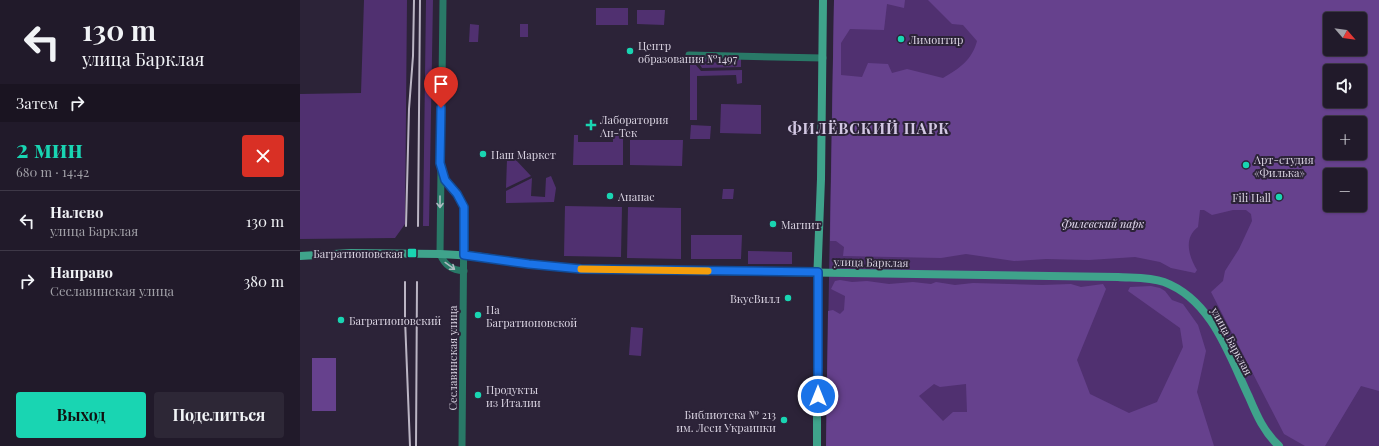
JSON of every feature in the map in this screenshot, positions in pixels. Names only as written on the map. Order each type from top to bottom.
[{"type":"main road","points":[[817,446],[818,272],[823,0]]},
{"type":"main road","name":"улица Барклая","points":[[300,256],[351,253],[440,254],[464,255],[529,264],[581,269],[1118,277],[1163,282],[1179,290],[1194,301],[1211,320],[1263,428],[1279,446]]},
{"type":"street","name":"Сеславинская улица","points":[[440,254],[443,0]]},
{"type":"street","points":[[689,55],[823,58]]},
{"type":"street","name":"Сеславинская улица","points":[[440,163],[445,180],[457,194],[464,207],[462,446]]},
{"type":"street","points":[[440,254],[448,266],[453,270],[464,271]]},
{"type":"green space","points":[[364,0],[407,0],[405,224],[395,238],[300,239],[300,94],[361,93]]},
{"type":"green space","points":[[426,0],[433,0],[429,226],[423,226]]},
{"type":"green space","name":"Филевский парк","points":[[834,0],[1379,0],[1379,446],[826,446]]},
{"type":"green space","name":"Филевский парк","points":[[834,0],[905,0],[904,8],[887,4],[884,30],[850,29],[841,43],[841,75],[862,77],[868,63],[888,64],[892,73],[907,69],[943,78],[968,59],[975,48],[977,41],[963,25],[952,24],[928,0],[1379,0],[1379,391],[1361,386],[1325,446],[1305,446],[1284,434],[1211,292],[1223,281],[1225,271],[1239,249],[1252,221],[1251,214],[1246,210],[1233,210],[1212,215],[1204,210],[1200,210],[1198,227],[1193,231],[1189,242],[1190,254],[1197,270],[1195,273],[1171,268],[1160,262],[1135,257],[1089,260],[1046,259],[1014,261],[966,254],[941,258],[843,256],[844,247],[836,241],[830,241]]},
{"type":"green space","points":[[596,8],[628,8],[628,25],[596,25]]},
{"type":"green space","points":[[637,10],[665,10],[664,25],[637,24]]},
{"type":"green space","points":[[470,24],[479,25],[478,42],[469,42]]},
{"type":"green space","points":[[520,24],[528,24],[528,37],[520,37]]},
{"type":"green space","points":[[741,56],[741,67],[702,68],[695,57]]},
{"type":"green space","points":[[690,58],[701,71],[742,70],[742,83],[737,84],[736,75],[697,76],[697,120],[690,120]]},
{"type":"green space","points":[[721,104],[761,105],[761,134],[720,133]]},
{"type":"green space","points":[[691,125],[711,126],[710,139],[690,139]]},
{"type":"green space","points":[[574,135],[578,135],[578,142],[613,142],[613,136],[623,136],[623,165],[573,165]]},
{"type":"green space","points":[[630,140],[683,140],[682,166],[630,165]]},
{"type":"green space","points":[[507,159],[515,159],[531,176],[506,188]]},
{"type":"green space","points":[[551,176],[556,188],[554,202],[506,203],[506,191],[532,178],[531,196],[545,197],[546,178]]},
{"type":"green space","points":[[723,189],[734,189],[733,199],[722,199]]},
{"type":"green space","points":[[565,206],[622,207],[621,257],[564,256]]},
{"type":"green space","points":[[628,207],[681,208],[681,259],[627,258]]},
{"type":"green space","points":[[691,235],[742,235],[741,259],[691,259]]},
{"type":"green space","points":[[748,251],[792,252],[792,264],[748,264]]},
{"type":"green space","points":[[835,281],[867,281],[889,284],[913,282],[931,284],[936,282],[955,285],[973,283],[1042,285],[1071,284],[1081,287],[1103,284],[1106,289],[1077,360],[1090,394],[1129,413],[1157,402],[1183,347],[1180,328],[1128,291],[1130,287],[1151,286],[1160,288],[1165,291],[1172,300],[1183,304],[1198,325],[1206,351],[1197,392],[1214,446],[826,446],[828,311],[833,310],[840,314],[844,310],[845,296],[831,289]],"holes":[[[934,384],[940,387],[966,384],[967,412],[953,412],[943,421],[919,396]]]},
{"type":"green space","points":[[631,327],[643,328],[641,356],[629,355]]},
{"type":"green space","points":[[312,358],[336,358],[336,411],[312,411]]},
{"type":"railway","points":[[406,226],[414,0]]},
{"type":"railway","points":[[418,226],[420,0]]},
{"type":"railway","points":[[405,282],[410,446]]},
{"type":"railway","points":[[416,446],[417,282]]},
{"type":"slow traffic","points":[[581,269],[708,271]]},
{"type":"place","name":"Лимонтир","points":[[901,39]]},
{"type":"place","name":"Центр образования №1497","points":[[630,51]]},
{"type":"place","name":"Лаборатория Ан-Тек","points":[[591,125]]},
{"type":"place","name":"Наш Маркет","points":[[483,154]]},
{"type":"place","name":"Арт-студия «Филька»","points":[[1246,165]]},
{"type":"place","name":"Ананас","points":[[610,196]]},
{"type":"place","name":"Fili Hall","points":[[1279,197]]},
{"type":"place","name":"Магнит","points":[[773,224]]},
{"type":"place","name":"Багратионовская","points":[[412,253]]},
{"type":"place","name":"ВкусВилл","points":[[788,298]]},
{"type":"place","name":"На Багратионовской","points":[[478,315]]},
{"type":"place","name":"Багратионовский","points":[[341,320]]},
{"type":"place","name":"Продукты из Италии","points":[[478,395]]},
{"type":"place","name":"Библиотека № 213 им. Леси Украинки","points":[[784,420]]},
{"type":"district","name":"ФИЛЁВСКИЙ ПАРК","points":[[869,128]]},
{"type":"route","points":[[441,108],[440,163],[445,180],[451,189],[457,194],[464,207],[464,255],[558,268],[698,272],[818,272],[818,396]]}]
